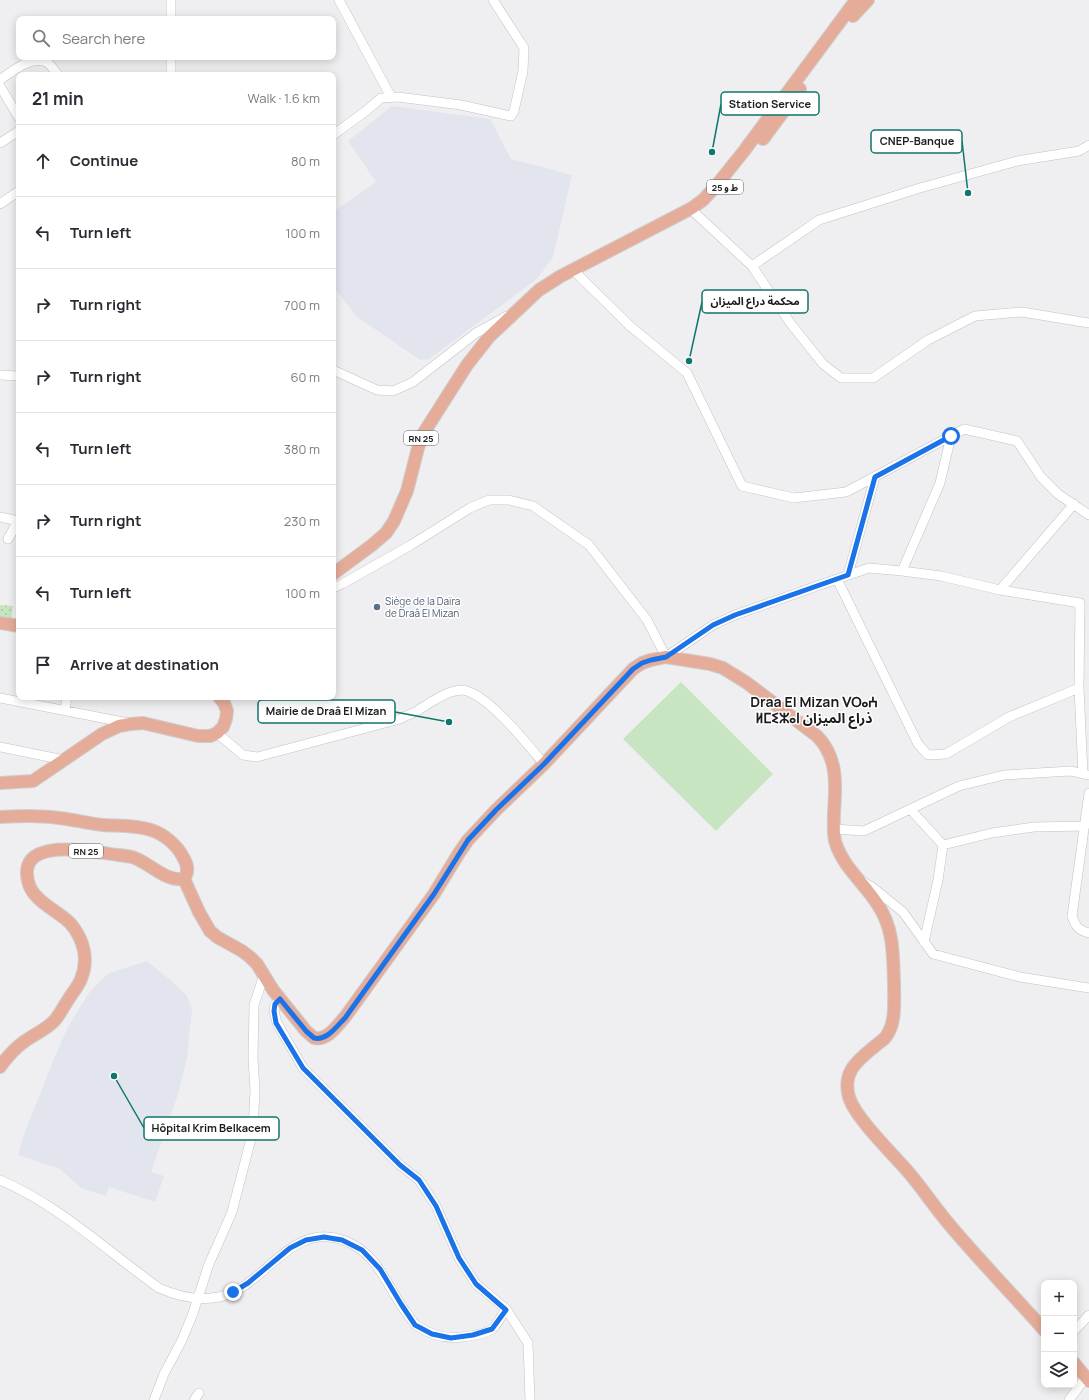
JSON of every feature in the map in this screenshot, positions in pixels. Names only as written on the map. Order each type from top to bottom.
[{"type":"main road","name":"RN 25","points":[[336,572],[386,533],[394,521],[407,491],[423,434],[467,365],[489,337],[539,290],[692,208],[703,200],[744,151],[856,0]]},
{"type":"main road","name":"ط و 25","points":[[575,272],[696,214],[712,202],[779,118],[851,17],[868,0]]},
{"type":"main road","points":[[0,623],[16,626]]},
{"type":"main road","points":[[0,817],[27,815],[44,816],[102,825],[141,828],[152,830],[173,844],[182,854],[187,863],[186,875],[184,879],[199,912],[210,931],[217,937],[250,956],[257,964],[273,990],[310,1036],[318,1039],[329,1034],[345,1018],[430,900],[468,840],[496,810],[544,764],[633,669],[642,663],[666,657],[710,664],[723,668],[748,683],[823,742],[828,750],[835,772],[834,829],[836,841],[840,852],[887,920],[893,946],[893,1018],[889,1030],[884,1038],[857,1061],[850,1072],[848,1089],[851,1103],[862,1119],[911,1176],[953,1229],[1041,1327]]},
{"type":"main road","points":[[0,783],[33,781],[102,734],[119,726],[143,723],[198,736],[210,736],[223,728],[227,712],[221,700]]},
{"type":"main road","name":"RN 25","points":[[0,1067],[10,1054],[24,1041],[44,1029],[55,1020],[81,981],[84,968],[85,953],[80,938],[73,927],[65,918],[35,895],[28,883],[26,870],[30,860],[40,853],[50,850],[88,851],[132,857],[174,879],[184,879]]},
{"type":"main road","points":[[1077,1366],[1088,1379]]},
{"type":"street","points":[[171,0],[171,16]]},
{"type":"street","points":[[339,0],[391,97]]},
{"type":"street","points":[[336,133],[381,98],[391,97],[461,105],[511,116],[514,110],[523,71],[524,48],[493,0]]},
{"type":"street","points":[[171,60],[171,72]]},
{"type":"street","points":[[0,80],[20,66],[40,61],[48,63],[56,72]]},
{"type":"street","points":[[0,86],[16,113]]},
{"type":"street","points":[[0,143],[16,133]]},
{"type":"street","points":[[752,266],[819,220],[920,188],[1017,161],[1080,151],[1089,145]]},
{"type":"street","points":[[0,204],[16,193]]},
{"type":"street","points":[[696,214],[752,266],[791,324],[823,364],[841,378],[873,378],[928,340],[975,316],[1022,312],[1089,323]]},
{"type":"street","points":[[575,272],[630,326],[688,373],[742,486],[794,498],[846,492],[964,429],[1017,441],[1041,477],[1058,494],[1089,515]]},
{"type":"street","points":[[336,371],[377,390],[393,391],[413,382],[476,333],[519,308]]},
{"type":"street","points":[[0,375],[16,376]]},
{"type":"street","points":[[902,571],[940,483],[951,436]]},
{"type":"street","points":[[848,575],[875,477]]},
{"type":"street","points":[[336,587],[411,545],[470,508],[489,500],[509,500],[533,506],[589,545],[647,620],[666,657],[713,625],[735,615],[869,568],[941,576],[1000,590],[1084,603],[1079,688],[1086,774],[1071,771],[1004,775],[960,786],[864,831],[834,829]]},
{"type":"street","points":[[1000,590],[1074,504]]},
{"type":"street","points":[[0,517],[16,520]]},
{"type":"street","points":[[8,539],[16,524]]},
{"type":"street","points":[[837,579],[918,744],[928,755],[946,754],[1009,718],[1079,688]]},
{"type":"street","points":[[217,733],[243,755],[257,757],[400,719],[415,712],[434,700],[452,692],[464,690],[479,697],[495,710],[510,724],[544,764]]},
{"type":"street","points":[[0,698],[131,724]]},
{"type":"street","points":[[65,710],[67,700]]},
{"type":"street","points":[[0,746],[64,760]]},
{"type":"street","points":[[1089,793],[1072,916],[1076,926],[1084,932],[1089,933]]},
{"type":"street","points":[[911,810],[943,845]]},
{"type":"street","points":[[943,845],[992,833],[1034,827],[1085,826]]},
{"type":"street","points":[[924,942],[938,880],[943,845]]},
{"type":"street","points":[[859,880],[872,887],[903,912],[933,954],[1020,977],[1089,988]]},
{"type":"street","points":[[154,1400],[164,1374],[182,1340],[209,1264],[232,1212],[253,1131],[255,1090],[253,1058],[254,1005],[264,975]]},
{"type":"street","points":[[280,999],[275,1004],[274,1011],[276,1023],[303,1068],[400,1165],[419,1180],[436,1206],[459,1258],[476,1284],[506,1310],[528,1343],[530,1400]]},
{"type":"street","points":[[0,1180],[35,1197],[159,1288],[178,1296],[198,1298],[218,1297],[233,1292],[248,1283],[290,1248],[306,1240],[324,1237],[342,1240],[362,1250],[380,1269],[415,1325],[432,1334],[451,1338],[492,1329],[506,1310]]},
{"type":"street","points":[[1077,1328],[1089,1315]]},
{"type":"street","points":[[1069,1400],[1088,1379]]},
{"type":"shaded area","points":[[392,106],[490,119],[511,159],[572,175],[553,257],[537,279],[429,359],[420,360],[356,316],[336,290],[336,210],[376,182],[348,141]]},
{"type":"shaded area","points":[[147,961],[174,983],[187,996],[192,1009],[187,1058],[178,1094],[151,1172],[164,1176],[155,1202],[109,1187],[106,1196],[81,1188],[60,1169],[18,1155],[25,1132],[55,1056],[68,1027],[89,993],[107,974]]},
{"type":"green space","points":[[0,605],[13,606],[11,620],[0,619]]},
{"type":"green space","points":[[681,682],[773,774],[716,831],[623,739]]},
{"type":"place","name":"Station Service","points":[[712,152]]},
{"type":"place","name":"CNEP-Banque","points":[[968,193]]},
{"type":"place","name":"محكمة دراع الميزان","points":[[689,361]]},
{"type":"place","name":"Siège de la Daïra de Draâ El Mizan","points":[[377,607]]},
{"type":"place","name":"Mairie de Draâ El Mizan","points":[[449,722]]},
{"type":"place","name":"Hôpital Krim Belkacem","points":[[114,1076]]},
{"type":"district","name":"Draa El Mizan ⴸⵔⴰⵄ ⵍⵎⵉⵣⴰⵏ ذراع الميزان","points":[[814,710]]},
{"type":"route","points":[[233,1292],[248,1283],[290,1248],[306,1240],[324,1237],[342,1240],[362,1250],[380,1269],[415,1325],[432,1334],[451,1338],[473,1335],[492,1329],[506,1310],[476,1284],[459,1258],[436,1206],[419,1180],[400,1165],[303,1068],[276,1023],[274,1011],[275,1004],[280,999],[310,1036],[318,1039],[329,1034],[345,1018],[434,894],[468,840],[496,810],[544,764],[633,669],[642,663],[657,658],[666,657],[713,625],[735,615],[848,575],[875,477],[951,436]]}]
